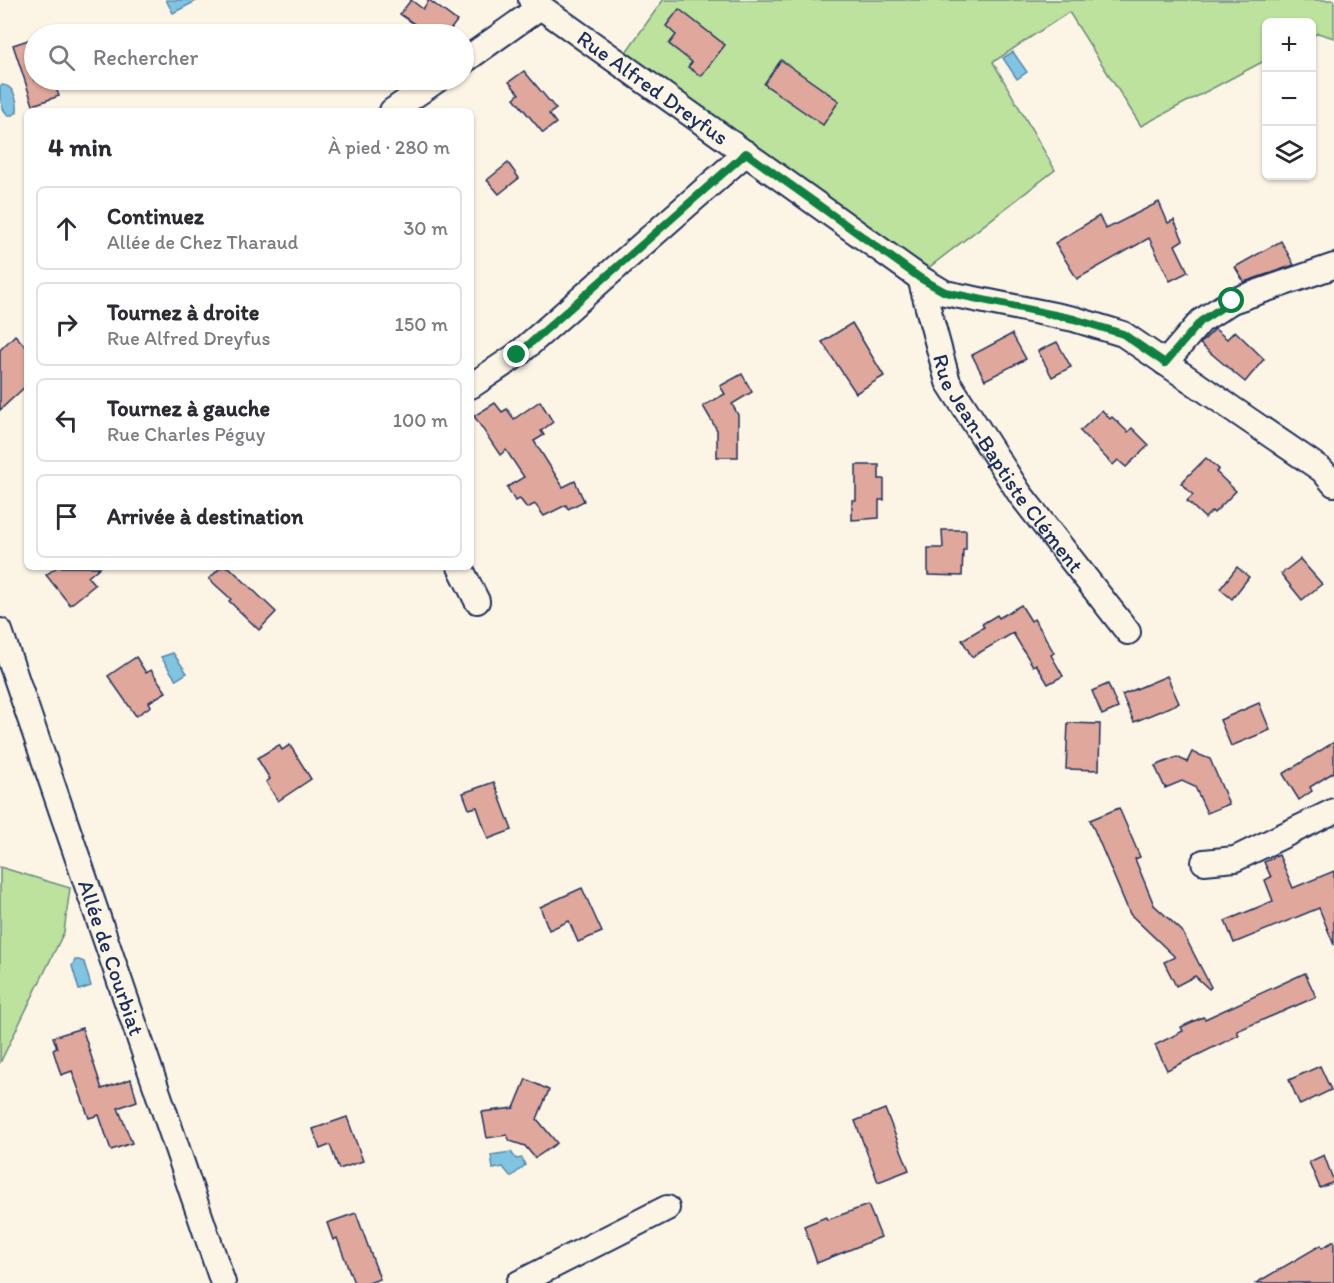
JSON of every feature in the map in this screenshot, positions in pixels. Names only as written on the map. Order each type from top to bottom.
[{"type":"street","points":[[474,53],[535,3]]},
{"type":"street","name":"Rue Alfred Dreyfus","points":[[535,3],[920,278],[945,292],[1074,319],[1123,334],[1322,470],[1334,484]]},
{"type":"street","points":[[396,108],[422,90]]},
{"type":"street","points":[[474,384],[517,355],[746,153]]},
{"type":"street","points":[[1165,363],[1201,321],[1232,301],[1334,266]]},
{"type":"street","name":"Rue Jean-Baptiste Clément","points":[[920,278],[948,382],[1020,495],[1128,632]]},
{"type":"street","points":[[462,570],[477,601]]},
{"type":"street","name":"Allée de Courbiat","points":[[0,631],[223,1283]]},
{"type":"street","points":[[1204,862],[1235,859],[1334,811]]},
{"type":"street","points":[[519,1283],[667,1208]]},
{"type":"green space","points":[[663,0],[1334,0],[1334,38],[1316,34],[1316,18],[1262,18],[1262,62],[1141,126],[1069,12],[993,62],[1055,170],[923,272],[626,52]]},
{"type":"green space","points":[[0,867],[70,888],[64,932],[0,1063]]},
{"type":"water","points":[[166,0],[198,0],[173,13]]},
{"type":"water","points":[[1013,52],[1027,72],[1017,79],[1003,58]]},
{"type":"water","points":[[0,86],[10,88],[14,95],[17,112],[13,115],[8,115],[2,106]]},
{"type":"water","points":[[173,653],[187,673],[176,680],[161,657]]},
{"type":"water","points":[[75,960],[84,962],[91,986],[79,990],[72,966]]},
{"type":"water","points":[[511,1152],[516,1159],[522,1158],[525,1165],[511,1177],[503,1167],[493,1169],[491,1155]]},
{"type":"building","points":[[411,0],[423,9],[429,0],[457,21],[455,24],[414,24],[400,14]]},
{"type":"building","points":[[679,9],[725,45],[701,76],[688,67],[692,62],[669,44],[676,35],[666,26]]},
{"type":"building","points":[[24,41],[24,78],[13,45]]},
{"type":"building","points":[[781,60],[839,101],[823,125],[764,84]]},
{"type":"building","points":[[524,71],[556,109],[549,114],[556,123],[543,133],[514,98],[519,94],[509,82]]},
{"type":"building","points":[[28,90],[57,90],[59,96],[33,105]]},
{"type":"building","points":[[508,163],[519,178],[499,194],[487,180]]},
{"type":"building","points":[[1159,202],[1168,223],[1174,220],[1183,240],[1175,245],[1188,272],[1170,281],[1149,238],[1077,279],[1055,243],[1099,216],[1106,229]]},
{"type":"building","points":[[1281,241],[1294,265],[1244,282],[1235,267]]},
{"type":"building","points":[[852,323],[884,376],[856,393],[822,342]]},
{"type":"building","points":[[1215,329],[1227,339],[1235,331],[1264,359],[1245,382],[1200,344]]},
{"type":"building","points":[[1012,334],[1026,359],[985,380],[972,355]]},
{"type":"building","points":[[15,335],[24,345],[24,388],[0,410],[0,350]]},
{"type":"building","points":[[1057,342],[1071,367],[1052,377],[1038,351]]},
{"type":"building","points":[[742,374],[752,392],[732,404],[738,415],[738,457],[717,457],[717,430],[703,406],[725,394],[720,386]]},
{"type":"building","points":[[540,401],[553,422],[541,431],[544,435],[534,441],[563,487],[575,481],[584,501],[568,509],[566,505],[544,516],[535,504],[527,508],[520,499],[515,501],[507,487],[524,477],[506,450],[500,455],[474,416],[495,403],[502,412],[507,409],[514,419]]},
{"type":"building","points":[[1102,410],[1128,432],[1132,428],[1149,445],[1126,467],[1118,460],[1113,465],[1080,431]]},
{"type":"building","points":[[1206,458],[1219,469],[1216,472],[1236,491],[1214,513],[1212,511],[1205,518],[1187,501],[1193,495],[1181,483]]},
{"type":"building","points":[[856,465],[879,465],[879,479],[884,479],[884,500],[879,500],[879,518],[852,520],[852,500],[856,500]]},
{"type":"building","points":[[942,530],[966,530],[962,576],[928,575],[928,548],[943,548]]},
{"type":"building","points":[[1300,559],[1322,584],[1302,600],[1281,574]]},
{"type":"building","points":[[1237,567],[1249,577],[1232,599],[1220,589]]},
{"type":"building","points":[[53,570],[96,570],[88,577],[95,585],[70,605],[46,575]]},
{"type":"building","points":[[218,570],[232,570],[276,612],[259,630],[209,579]]},
{"type":"building","points":[[1021,605],[1031,621],[1034,619],[1041,630],[1054,653],[1051,655],[1063,676],[1048,684],[1036,664],[1033,666],[1013,633],[972,657],[962,640],[984,627],[982,624],[997,615],[999,618]]},
{"type":"building","points":[[136,657],[146,673],[151,670],[166,692],[149,702],[151,706],[136,716],[108,676]]},
{"type":"building","points":[[1167,676],[1179,703],[1134,722],[1122,695]]},
{"type":"building","points":[[1108,684],[1118,708],[1102,715],[1092,691]]},
{"type":"building","points":[[1259,703],[1270,730],[1231,746],[1220,720]]},
{"type":"building","points":[[1068,723],[1100,724],[1099,770],[1066,769]]},
{"type":"building","points":[[1334,742],[1334,772],[1310,787],[1312,791],[1299,800],[1283,774]]},
{"type":"building","points":[[279,745],[282,750],[290,745],[311,779],[278,801],[266,782],[270,779],[257,758]]},
{"type":"building","points":[[1192,752],[1210,759],[1229,804],[1207,813],[1195,787],[1182,781],[1165,788],[1155,766],[1177,757],[1187,762]]},
{"type":"building","points":[[494,782],[512,830],[488,839],[477,807],[469,809],[463,793]]},
{"type":"building","points":[[1119,808],[1140,857],[1135,859],[1154,905],[1182,931],[1211,987],[1209,989],[1195,976],[1176,986],[1164,962],[1175,957],[1130,914],[1090,820]]},
{"type":"building","points":[[1279,855],[1293,888],[1334,871],[1334,945],[1319,908],[1234,943],[1225,921],[1273,901],[1265,880],[1271,877],[1264,862]]},
{"type":"building","points":[[582,888],[602,932],[578,942],[569,921],[549,930],[540,907]]},
{"type":"building","points":[[1305,973],[1316,997],[1237,1031],[1239,1035],[1167,1070],[1155,1045],[1183,1031],[1181,1027],[1203,1017],[1205,1019]]},
{"type":"building","points":[[82,1028],[102,1089],[131,1079],[137,1101],[118,1108],[132,1143],[111,1150],[99,1115],[89,1118],[72,1071],[61,1075],[53,1050],[57,1048],[53,1037]]},
{"type":"building","points":[[1320,1066],[1331,1090],[1300,1105],[1289,1080]]},
{"type":"building","points":[[526,1079],[549,1090],[537,1119],[557,1143],[535,1158],[525,1146],[510,1141],[507,1135],[487,1138],[482,1112],[514,1108]]},
{"type":"building","points":[[885,1109],[909,1170],[878,1182],[855,1121]]},
{"type":"building","points":[[347,1117],[363,1161],[339,1169],[330,1145],[320,1149],[313,1129]]},
{"type":"building","points":[[1324,1155],[1334,1182],[1320,1188],[1309,1162]]},
{"type":"building","points":[[868,1205],[881,1237],[817,1263],[804,1226]]},
{"type":"building","points":[[356,1213],[380,1279],[368,1283],[354,1283],[337,1238],[333,1240],[327,1223]]},
{"type":"building","points":[[1334,1241],[1334,1283],[1256,1283],[1321,1245],[1322,1248]]},
{"type":"route","points":[[517,355],[746,153],[920,278],[945,292],[1074,319],[1123,334],[1165,363],[1201,321],[1232,301]]}]
